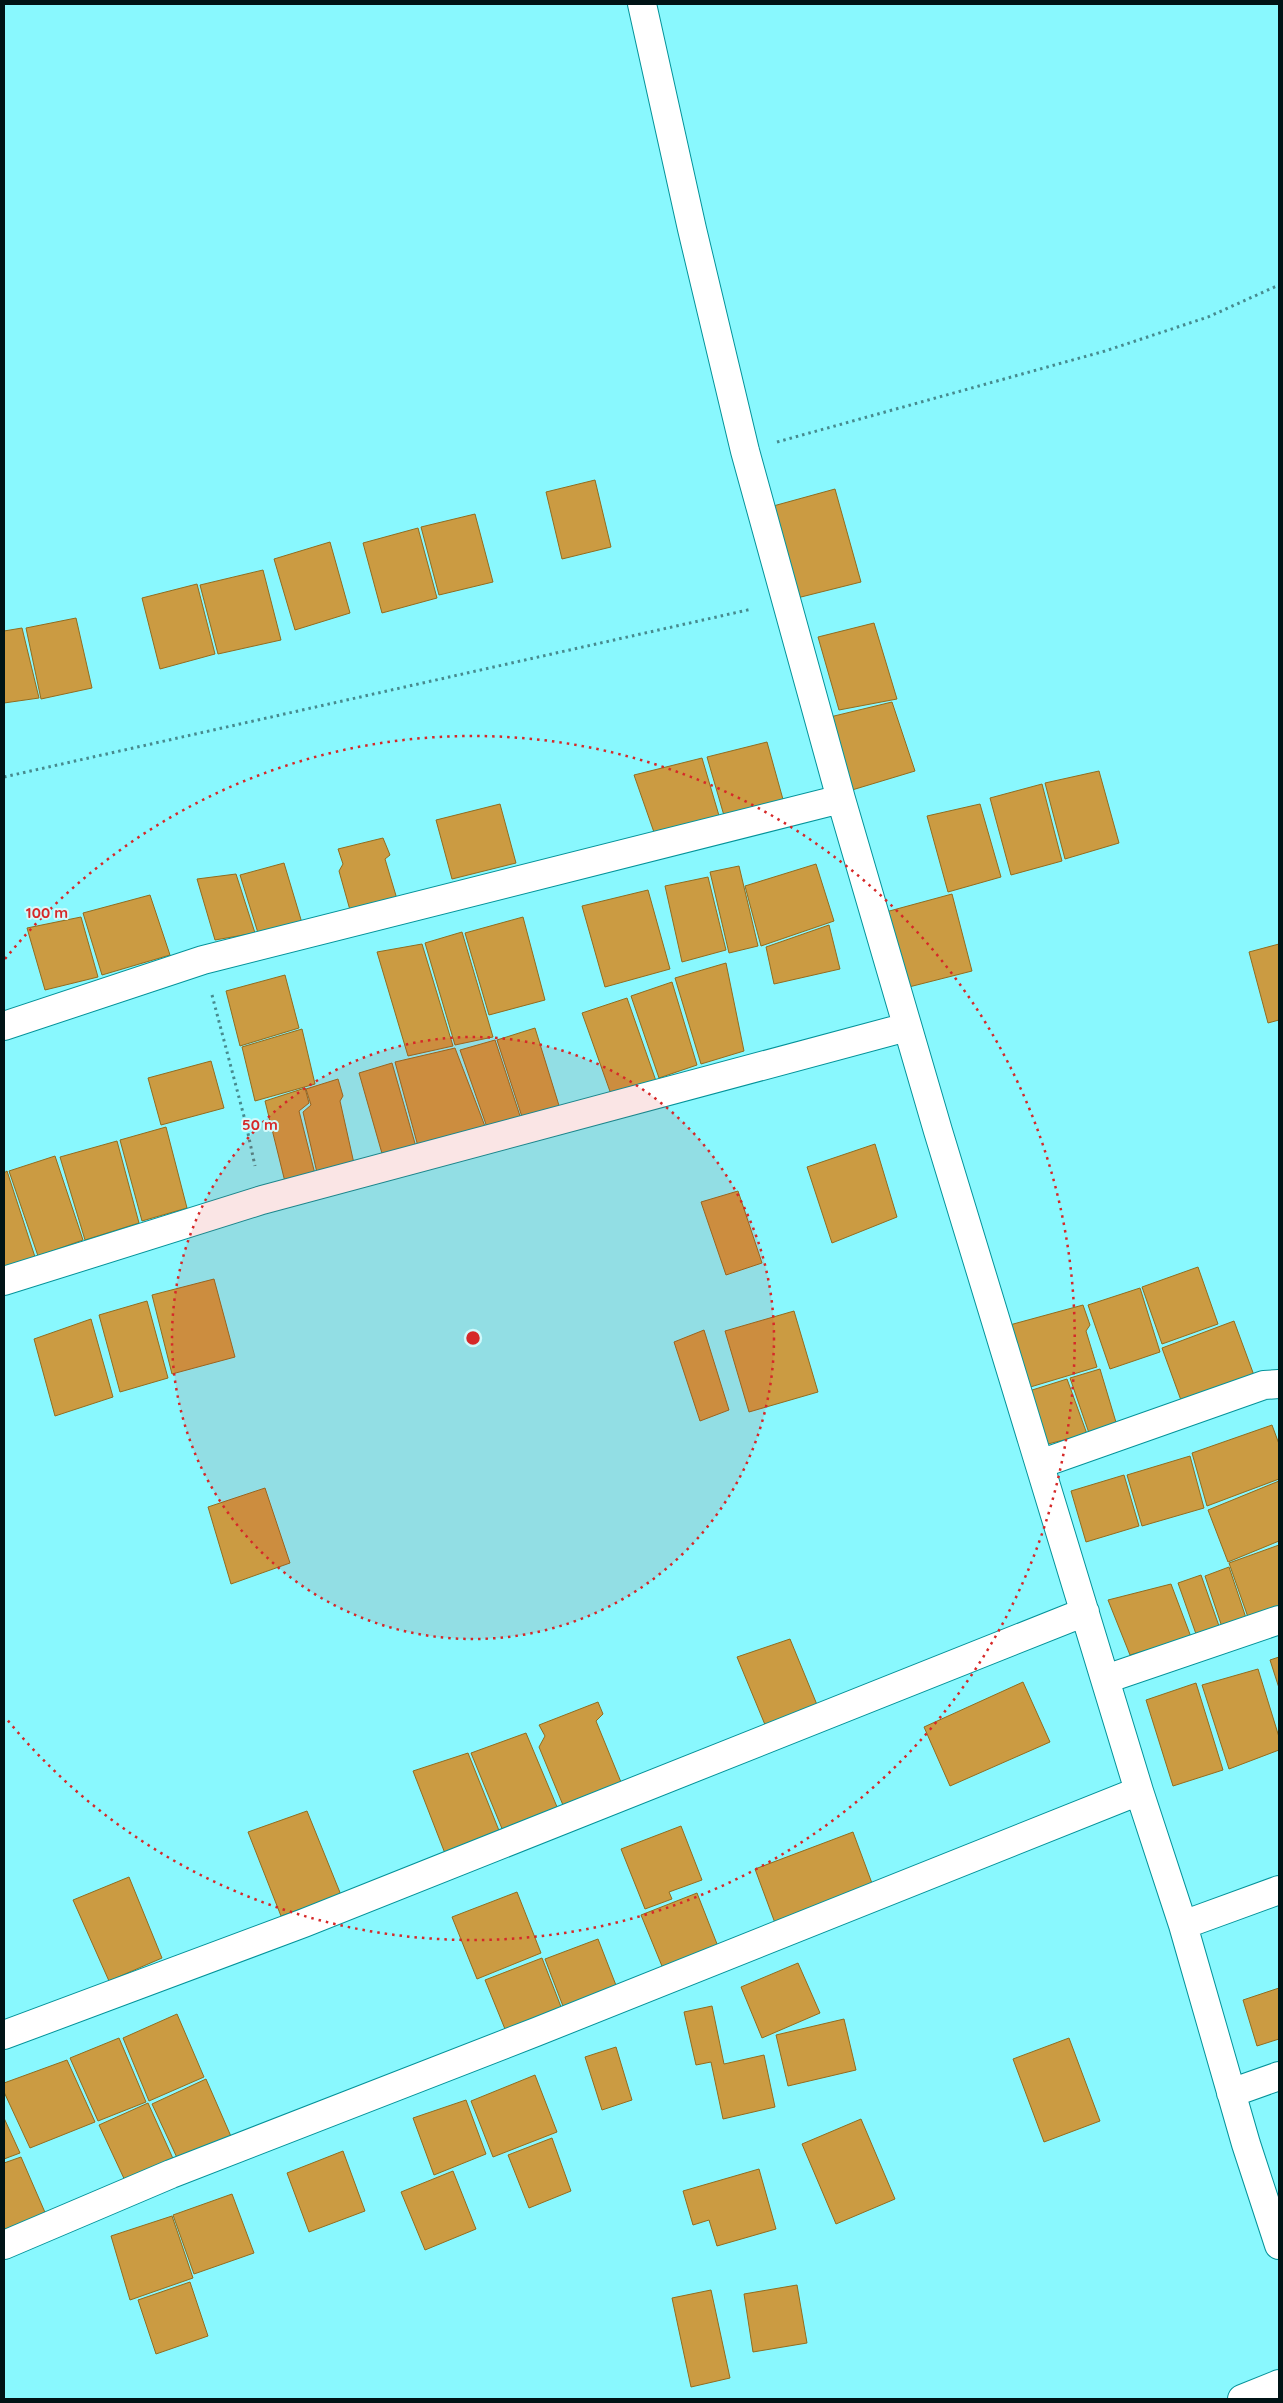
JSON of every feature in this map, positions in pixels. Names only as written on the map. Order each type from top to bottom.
[{"type":"street","points":[[642,4],[692,229],[745,451],[841,799],[907,1027],[1279,2245]]},
{"type":"street","points":[[4,1026],[203,960],[841,799]]},
{"type":"street","points":[[4,1280],[262,1200],[907,1027]]},
{"type":"street","points":[[1040,1464],[1264,1385],[1279,1384]]},
{"type":"street","points":[[4,2035],[304,1923],[1085,1612]]},
{"type":"street","points":[[1106,1679],[1279,1620]]},
{"type":"street","points":[[4,2245],[171,2174],[536,2032],[1139,1791]]},
{"type":"street","points":[[1183,1926],[1279,1890]]},
{"type":"street","points":[[1231,2092],[1279,2076]]},
{"type":"street","points":[[1242,2399],[1279,2384]]},
{"type":"path","points":[[745,451],[1105,351],[1208,318],[1279,285]]},
{"type":"path","points":[[4,777],[786,602]]},
{"type":"path","points":[[203,960],[246,1124],[262,1200]]},
{"type":"building","points":[[595,480],[611,547],[562,559],[546,492]]},
{"type":"building","points":[[835,489],[861,582],[793,599],[766,508]]},
{"type":"building","points":[[475,514],[493,582],[439,595],[421,527]]},
{"type":"building","points":[[418,528],[437,598],[382,613],[363,543]]},
{"type":"building","points":[[330,542],[350,613],[295,630],[274,559]]},
{"type":"building","points":[[263,570],[281,640],[218,654],[200,585]]},
{"type":"building","points":[[197,584],[215,654],[160,669],[142,598]]},
{"type":"building","points":[[76,618],[92,688],[41,699],[26,628]]},
{"type":"building","points":[[874,623],[897,699],[839,710],[818,637]]},
{"type":"building","points":[[22,628],[39,698],[4,703],[4,631]]},
{"type":"building","points":[[892,702],[915,771],[852,790],[830,717]]},
{"type":"building","points":[[767,742],[784,803],[725,819],[707,757]]},
{"type":"building","points":[[702,758],[720,819],[656,838],[634,775]]},
{"type":"building","points":[[1099,771],[1119,843],[1065,859],[1045,783]]},
{"type":"building","points":[[1042,784],[1062,861],[1011,875],[990,798]]},
{"type":"building","points":[[500,804],[516,863],[452,879],[436,820]]},
{"type":"building","points":[[980,804],[1001,877],[948,892],[927,816]]},
{"type":"building","points":[[383,838],[390,855],[385,859],[397,899],[350,910],[339,871],[343,864],[338,849]]},
{"type":"building","points":[[284,863],[302,923],[258,933],[240,875]]},
{"type":"building","points":[[816,864],[834,921],[761,946],[745,886]]},
{"type":"building","points":[[739,866],[758,946],[729,953],[710,872]]},
{"type":"building","points":[[236,874],[255,933],[215,940],[197,879]]},
{"type":"building","points":[[708,877],[726,950],[682,962],[665,886]]},
{"type":"building","points":[[648,890],[670,969],[605,987],[582,906]]},
{"type":"building","points":[[952,894],[972,971],[901,989],[882,913]]},
{"type":"building","points":[[150,895],[170,955],[102,975],[83,913]]},
{"type":"building","points":[[81,917],[98,977],[45,990],[27,928]]},
{"type":"building","points":[[523,917],[545,1000],[489,1015],[465,933]]},
{"type":"building","points":[[829,925],[840,969],[774,984],[766,947]]},
{"type":"building","points":[[462,932],[493,1037],[455,1045],[425,943]]},
{"type":"building","points":[[422,944],[453,1046],[408,1056],[377,952]]},
{"type":"building","points":[[1279,944],[1279,1020],[1268,1023],[1249,952]]},
{"type":"building","points":[[726,963],[744,1051],[701,1064],[675,978]]},
{"type":"building","points":[[285,975],[299,1028],[240,1046],[226,991]]},
{"type":"building","points":[[672,982],[697,1065],[659,1078],[631,996]]},
{"type":"building","points":[[627,998],[656,1081],[612,1097],[582,1013]]},
{"type":"building","points":[[535,1028],[561,1112],[524,1123],[497,1040]]},
{"type":"building","points":[[302,1029],[315,1084],[255,1101],[242,1047]]},
{"type":"building","points":[[495,1040],[522,1122],[489,1133],[460,1050]]},
{"type":"building","points":[[455,1048],[486,1129],[419,1150],[395,1062]]},
{"type":"building","points":[[211,1061],[224,1108],[161,1125],[148,1078]]},
{"type":"building","points":[[392,1063],[418,1154],[385,1164],[359,1073]]},
{"type":"building","points":[[338,1079],[343,1096],[340,1101],[355,1168],[318,1177],[303,1112],[311,1105],[306,1089]]},
{"type":"building","points":[[305,1088],[309,1103],[299,1111],[316,1178],[286,1186],[265,1101]]},
{"type":"building","points":[[166,1127],[187,1208],[142,1221],[120,1140]]},
{"type":"building","points":[[117,1141],[139,1223],[85,1240],[60,1157]]},
{"type":"building","points":[[875,1144],[897,1217],[832,1243],[807,1167]]},
{"type":"building","points":[[55,1156],[83,1240],[38,1256],[9,1171]]},
{"type":"building","points":[[7,1171],[35,1257],[4,1267],[4,1173]]},
{"type":"building","points":[[738,1191],[762,1263],[726,1275],[701,1202]]},
{"type":"building","points":[[1198,1267],[1218,1324],[1162,1344],[1142,1287]]},
{"type":"building","points":[[214,1279],[235,1357],[172,1374],[152,1295]]},
{"type":"building","points":[[1140,1288],[1160,1352],[1110,1369],[1088,1305]]},
{"type":"building","points":[[147,1301],[168,1378],[120,1392],[99,1315]]},
{"type":"building","points":[[1083,1305],[1090,1325],[1086,1331],[1097,1367],[1027,1388],[1006,1326]]},
{"type":"building","points":[[794,1311],[818,1392],[749,1412],[725,1331]]},
{"type":"building","points":[[91,1319],[113,1397],[55,1416],[34,1339]]},
{"type":"building","points":[[1234,1321],[1255,1378],[1182,1403],[1162,1348]]},
{"type":"building","points":[[704,1330],[729,1410],[700,1421],[674,1342]]},
{"type":"building","points":[[1100,1369],[1118,1429],[1090,1436],[1070,1378]]},
{"type":"building","points":[[1067,1379],[1087,1434],[1048,1444],[1029,1391]]},
{"type":"building","points":[[1272,1425],[1279,1444],[1279,1479],[1207,1506],[1192,1453]]},
{"type":"building","points":[[1190,1456],[1204,1508],[1142,1526],[1127,1475]]},
{"type":"building","points":[[1124,1475],[1139,1526],[1086,1542],[1071,1491]]},
{"type":"building","points":[[1279,1481],[1279,1541],[1228,1562],[1208,1510]]},
{"type":"building","points":[[265,1488],[290,1563],[231,1584],[208,1507]]},
{"type":"building","points":[[1279,1545],[1279,1609],[1249,1620],[1229,1563]]},
{"type":"building","points":[[1229,1567],[1247,1621],[1223,1630],[1205,1576]]},
{"type":"building","points":[[1201,1575],[1219,1626],[1196,1634],[1178,1583]]},
{"type":"building","points":[[1171,1584],[1191,1637],[1130,1655],[1108,1600]]},
{"type":"building","points":[[790,1639],[820,1712],[768,1732],[737,1657]]},
{"type":"building","points":[[1279,1657],[1279,1688],[1270,1660]]},
{"type":"building","points":[[1258,1669],[1279,1737],[1279,1750],[1229,1769],[1202,1685]]},
{"type":"building","points":[[1023,1682],[1050,1742],[950,1786],[924,1727]]},
{"type":"building","points":[[1196,1683],[1223,1770],[1173,1786],[1146,1700]]},
{"type":"building","points":[[598,1702],[603,1714],[596,1721],[623,1787],[565,1810],[539,1747],[545,1736],[539,1725]]},
{"type":"building","points":[[526,1733],[560,1814],[505,1836],[471,1753]]},
{"type":"building","points":[[468,1753],[502,1838],[446,1856],[413,1771]]},
{"type":"building","points":[[307,1811],[341,1895],[281,1916],[248,1832]]},
{"type":"building","points":[[681,1826],[702,1880],[669,1892],[672,1899],[645,1909],[621,1849]]},
{"type":"building","points":[[853,1832],[873,1886],[775,1923],[755,1869]]},
{"type":"building","points":[[129,1877],[162,1958],[109,1981],[73,1900]]},
{"type":"building","points":[[517,1892],[541,1953],[477,1979],[452,1917]]},
{"type":"building","points":[[697,1893],[719,1949],[664,1971],[641,1915]]},
{"type":"building","points":[[598,1939],[619,1993],[566,2014],[545,1959]]},
{"type":"building","points":[[542,1958],[563,2012],[507,2034],[485,1980]]},
{"type":"building","points":[[798,1963],[820,2013],[762,2038],[741,1987]]},
{"type":"building","points":[[1279,1988],[1279,2039],[1257,2046],[1243,2000]]},
{"type":"building","points":[[712,2006],[724,2064],[764,2055],[775,2107],[723,2119],[711,2062],[696,2065],[684,2012]]},
{"type":"building","points":[[177,2014],[204,2077],[149,2101],[123,2038]]},
{"type":"building","points":[[844,2019],[856,2070],[788,2086],[776,2035]]},
{"type":"building","points":[[119,2038],[146,2102],[98,2121],[70,2058]]},
{"type":"building","points":[[1069,2038],[1100,2121],[1044,2142],[1013,2059]]},
{"type":"building","points":[[616,2047],[632,2100],[602,2110],[585,2057]]},
{"type":"building","points":[[67,2060],[95,2122],[30,2148],[4,2092],[4,2083]]},
{"type":"building","points":[[535,2075],[557,2132],[493,2157],[471,2101]]},
{"type":"building","points":[[206,2079],[233,2141],[179,2162],[152,2104]]},
{"type":"building","points":[[466,2100],[486,2154],[434,2175],[413,2118]]},
{"type":"building","points":[[148,2103],[175,2163],[127,2185],[99,2125]]},
{"type":"building","points":[[4,2118],[20,2153],[4,2159]]},
{"type":"building","points":[[861,2119],[895,2199],[836,2224],[802,2144]]},
{"type":"building","points":[[552,2138],[571,2191],[529,2208],[508,2155]]},
{"type":"building","points":[[343,2151],[365,2211],[309,2232],[287,2173]]},
{"type":"building","points":[[21,2157],[47,2217],[4,2233],[4,2163]]},
{"type":"building","points":[[759,2169],[776,2229],[717,2246],[709,2220],[693,2225],[683,2191]]},
{"type":"building","points":[[453,2171],[476,2229],[425,2250],[401,2192]]},
{"type":"building","points":[[232,2194],[254,2253],[194,2274],[173,2215]]},
{"type":"building","points":[[172,2216],[193,2278],[130,2300],[111,2236]]},
{"type":"building","points":[[190,2282],[208,2336],[156,2354],[138,2300]]},
{"type":"building","points":[[797,2285],[807,2343],[753,2352],[744,2294]]},
{"type":"building","points":[[711,2290],[730,2378],[691,2387],[672,2298]]}]
